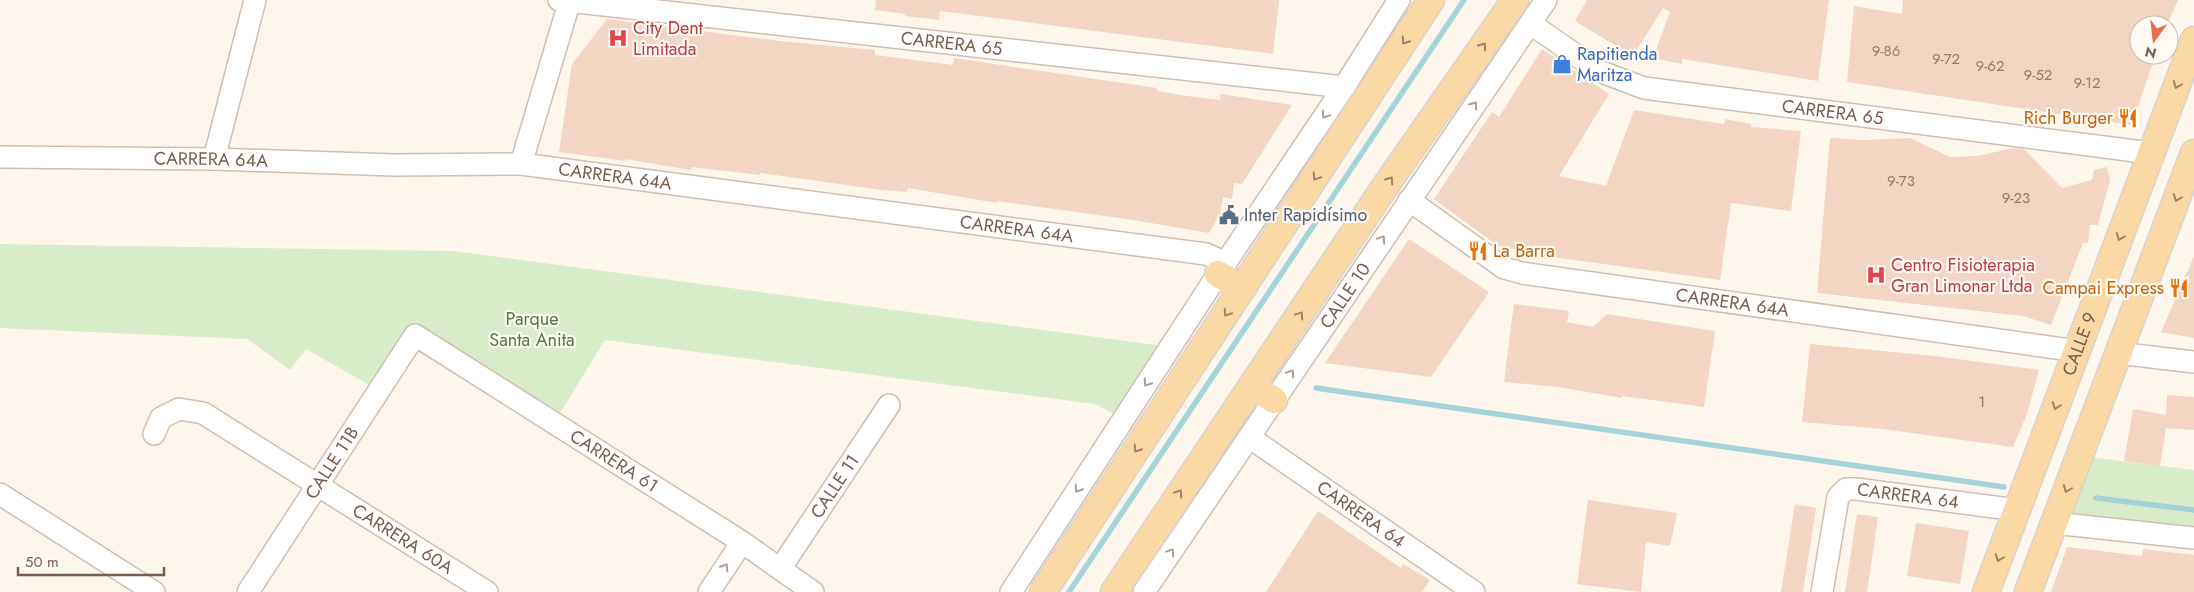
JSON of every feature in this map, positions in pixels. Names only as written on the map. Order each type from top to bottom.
[{"type":"main road","points":[[1043,592],[1431,0]]},
{"type":"main road","name":"CALLE 10","points":[[1114,592],[1263,393],[1386,185],[1515,0]]},
{"type":"main road","name":"CALLE 9","points":[[1986,592],[2194,40]]},
{"type":"main road","points":[[2026,589],[2054,523],[2194,153]]},
{"type":"main road","points":[[1222,269],[1243,288]]},
{"type":"street","points":[[214,159],[255,0]]},
{"type":"street","points":[[521,164],[566,0]]},
{"type":"street","name":"CARRERA 65","points":[[566,0],[1344,87]]},
{"type":"street","points":[[1011,592],[1222,269],[1344,87],[1399,0]]},
{"type":"street","name":"CALLE 10","points":[[1144,592],[1249,437],[1263,393],[1409,200],[1546,0]]},
{"type":"street","name":"CARRERA 65","points":[[1530,24],[1599,71],[1644,88],[2151,153]]},
{"type":"street","name":"CARRERA 64A","points":[[0,157],[214,159],[395,165],[521,164],[1206,254],[1222,269]]},
{"type":"street","name":"CARRERA 64A","points":[[1409,200],[1504,268],[1522,273],[2077,351]]},
{"type":"street","name":"CALLE 11B","points":[[248,592],[414,335]]},
{"type":"street","name":"CARRERA 61","points":[[414,335],[742,542],[813,592]]},
{"type":"street","points":[[2118,353],[2194,362]]},
{"type":"street","name":"CALLE 11","points":[[780,569],[889,405]]},
{"type":"street","name":"CARRERA 60A","points":[[154,434],[161,418],[179,410],[203,413],[487,592]]},
{"type":"street","name":"CARRERA 64","points":[[1249,437],[1474,592]]},
{"type":"street","name":"CARRERA 64","points":[[1822,592],[1838,497],[1846,490],[1856,489],[2017,510]]},
{"type":"street","points":[[0,494],[154,592]]},
{"type":"street","points":[[2054,523],[2194,538]]},
{"type":"street","points":[[708,592],[742,542]]},
{"type":"green space","name":"Parque Santa Anita","points":[[0,244],[453,251],[1171,347],[1124,419],[1095,404],[605,340],[554,423],[415,335],[380,391],[306,349],[290,370],[247,339],[0,328]]},
{"type":"green space","points":[[2080,456],[2194,470],[2194,538],[2054,523]]},
{"type":"building","points":[[876,0],[1279,0],[1273,54],[940,11],[939,20],[905,16],[905,14],[875,10]]},
{"type":"building","points":[[1587,0],[1829,0],[1818,81],[1682,59],[1682,64],[1653,58],[1670,12],[1663,8],[1634,54],[1626,52],[1575,21]]},
{"type":"building","points":[[1903,0],[2178,0],[2171,15],[2129,15],[2129,65],[2152,65],[2132,125],[1847,82],[1854,6],[1902,14]]},
{"type":"building","points":[[607,19],[780,41],[875,50],[875,55],[953,65],[954,58],[1157,88],[1157,91],[1187,96],[1220,100],[1221,94],[1292,105],[1242,184],[1234,183],[1232,199],[1223,197],[1220,213],[1209,233],[1127,219],[997,201],[997,203],[908,188],[907,192],[882,190],[760,173],[760,175],[692,167],[691,170],[625,159],[625,161],[559,152],[572,64]]},
{"type":"building","points":[[1542,49],[1609,94],[1559,176],[1606,186],[1634,110],[1724,124],[1725,119],[1751,124],[1751,127],[1801,131],[1791,211],[1731,203],[1720,280],[1538,255],[1522,251],[1522,246],[1519,250],[1498,246],[1434,199],[1492,112],[1499,117]]},
{"type":"building","points":[[1830,138],[1864,140],[1910,138],[1950,157],[1978,156],[2013,148],[2024,149],[2062,188],[2092,180],[2094,170],[2107,167],[2110,180],[2098,225],[2090,225],[2088,243],[2083,243],[2051,325],[2023,316],[1817,293]]},
{"type":"building","points":[[1409,239],[1489,292],[1431,377],[1325,363]]},
{"type":"building","points":[[2194,256],[2194,338],[2161,332]]},
{"type":"building","points":[[1514,304],[1569,311],[1567,322],[1593,327],[1607,314],[1715,331],[1704,407],[1622,396],[1622,398],[1558,387],[1504,382]]},
{"type":"building","points":[[1810,344],[1935,356],[2039,370],[2027,414],[2013,447],[1883,429],[1802,422]]},
{"type":"building","points":[[2167,395],[2194,397],[2194,430],[2166,428],[2160,466],[2124,461],[2133,409],[2166,415]]},
{"type":"building","points":[[1588,500],[1677,513],[1670,546],[1646,542],[1641,592],[1577,584]]},
{"type":"building","points":[[1795,504],[1816,508],[1803,592],[1781,592]]},
{"type":"building","points":[[1318,511],[1401,568],[1403,564],[1430,580],[1422,592],[1266,592]]},
{"type":"building","points":[[1857,514],[1878,517],[1867,592],[1845,592]]},
{"type":"building","points":[[1916,523],[1969,531],[1960,584],[1907,576]]},
{"type":"building","points":[[2067,547],[2142,556],[2143,549],[2194,555],[2194,592],[2051,592]]},
{"type":"waterway","points":[[1069,592],[1464,0]]},
{"type":"waterway","points":[[1316,388],[2004,487]]},
{"type":"waterway","points":[[2096,498],[2194,510]]},
{"type":"place","name":"City Dent Limitada","points":[[618,38]]},
{"type":"place","name":"Rapitienda Maritza","points":[[1562,64]]},
{"type":"place","name":"Rich Burger","points":[[2128,118]]},
{"type":"place","name":"Inter Rapidísimo","points":[[1229,215]]},
{"type":"place","name":"La Barra","points":[[1478,251]]},
{"type":"place","name":"Centro Fisioterapia Gran Limonar Ltda","points":[[1876,275]]},
{"type":"place","name":"Campai Express","points":[[2179,288]]}]
